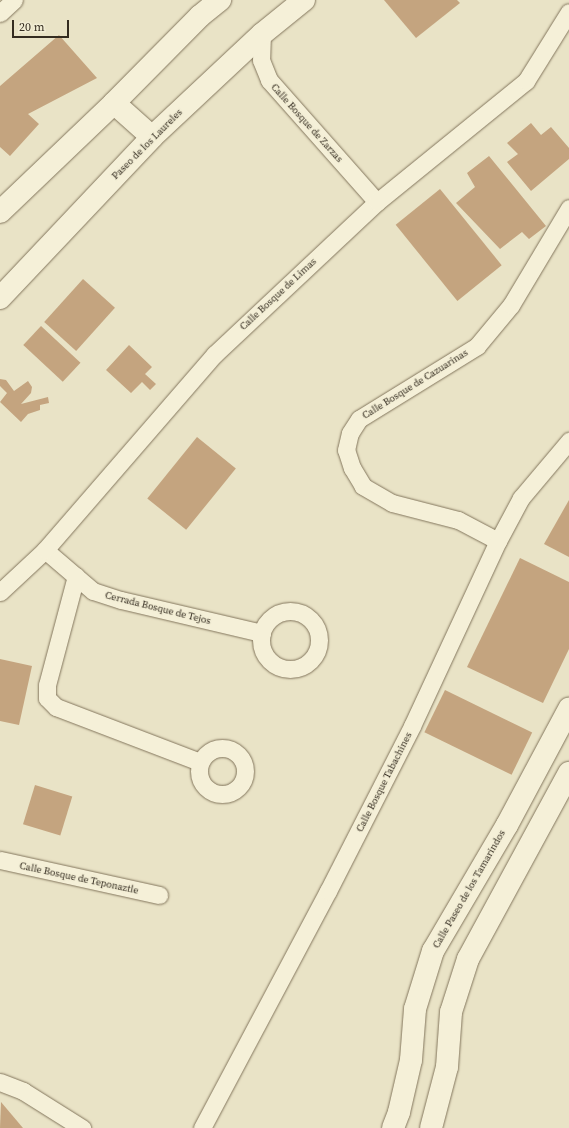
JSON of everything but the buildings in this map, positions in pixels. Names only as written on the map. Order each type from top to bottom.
[{"type":"street","points":[[0,13],[14,0]]},
{"type":"street","points":[[0,212],[114,103],[200,16],[220,0]]},
{"type":"street","name":"Paseo de los Laureles","points":[[0,298],[152,137],[262,34],[304,0]]},
{"type":"street","name":"Calle Bosque de Limas","points":[[0,592],[45,550],[215,354],[377,202],[526,81],[568,16]]},
{"type":"street","name":"Calle Bosque de Zarzas","points":[[262,34],[261,60],[269,80],[377,202]]},
{"type":"street","points":[[114,103],[152,137]]},
{"type":"street","name":"Calle Bosque de Cazuarinas","points":[[498,540],[458,520],[392,503],[364,486],[352,468],[346,450],[350,433],[359,419],[477,346],[511,305],[569,208]]},
{"type":"street","name":"Calle Bosque Tabachines","points":[[202,1128],[328,891],[412,726],[498,540],[521,498],[569,441]]},
{"type":"street","name":"Cerrada Bosque de Tejos","points":[[45,550],[93,591],[121,600],[262,633]]},
{"type":"street","points":[[76,576],[47,685],[47,698],[56,708],[200,762]]},
{"type":"street","name":"Calle Paseo de los Tamarindos","points":[[393,1128],[399,1112],[410,1060],[415,1010],[433,951],[507,824],[569,709]]},
{"type":"street","points":[[430,1128],[447,1067],[451,1012],[468,959],[569,773]]},
{"type":"street","name":"Calle Bosque de Teponaztle","points":[[0,860],[159,895]]},
{"type":"street","points":[[0,1082],[23,1091],[82,1128]]}]
